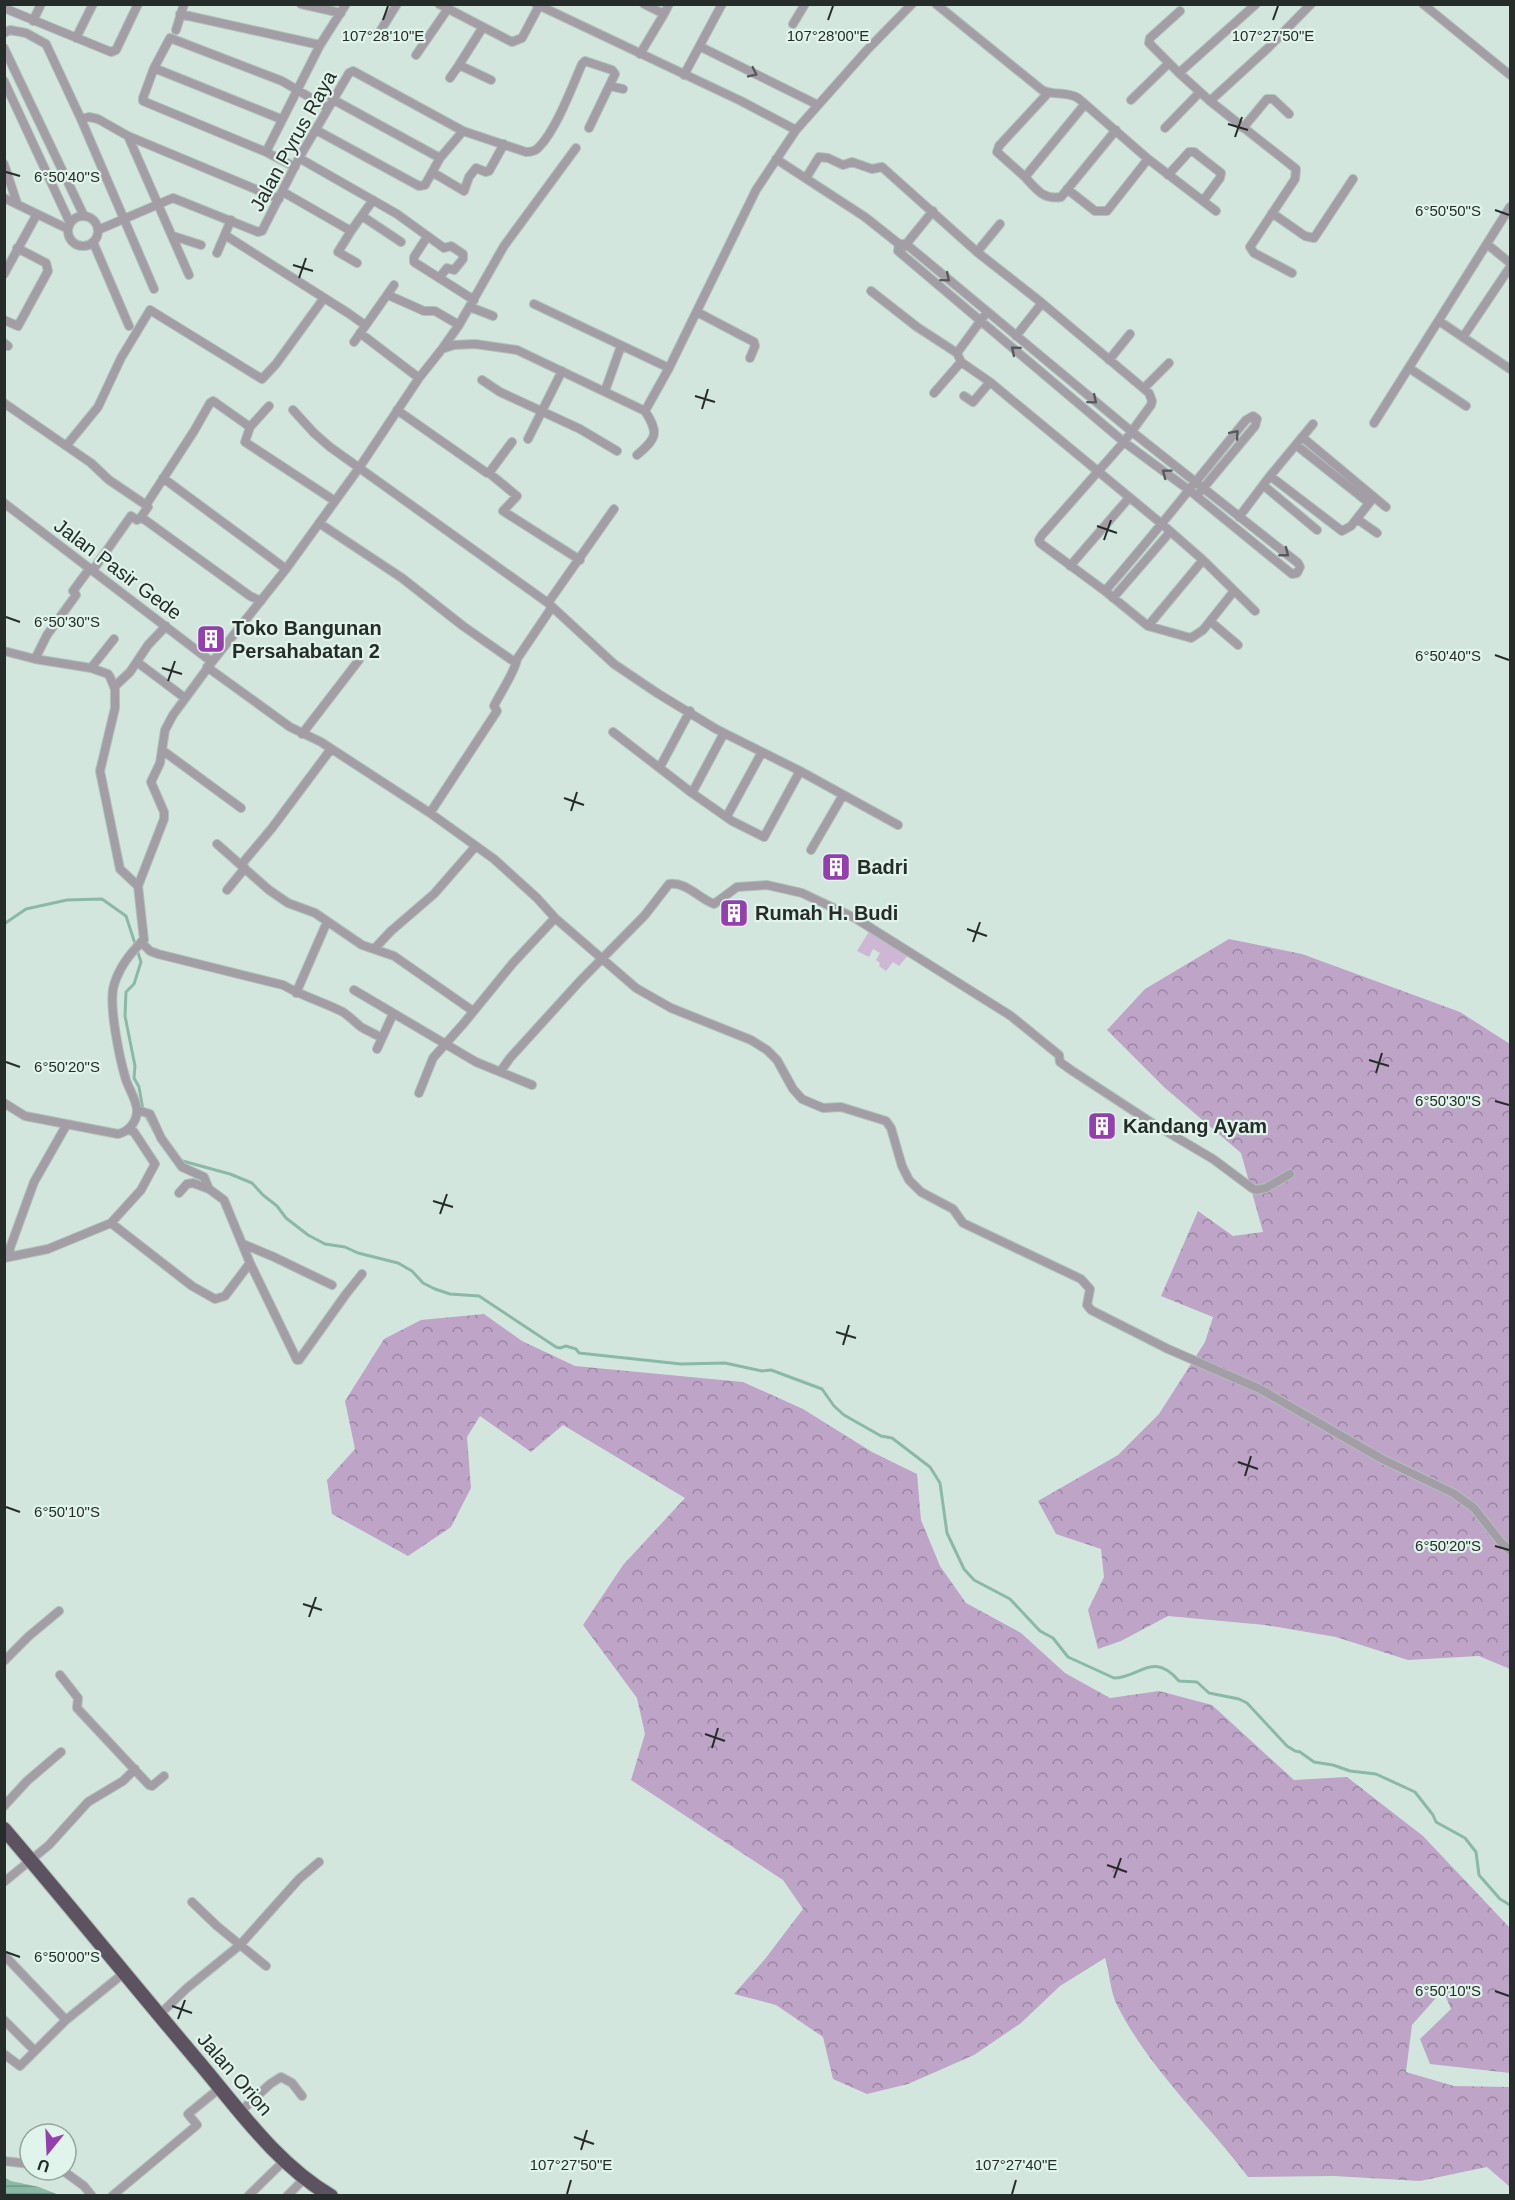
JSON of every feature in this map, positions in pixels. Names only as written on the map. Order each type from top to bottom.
[{"type":"highway","name":"Jalan Orion","points":[[4,1829],[240,2112],[285,2160],[323,2194]]},
{"type":"street","points":[[33,21],[40,4]]},
{"type":"street","points":[[76,38],[93,4]]},
{"type":"street","points":[[4,8],[111,52],[116,50],[138,4]]},
{"type":"street","points":[[176,30],[184,4]]},
{"type":"street","points":[[301,4],[341,13]]},
{"type":"street","points":[[266,152],[320,45],[346,4]]},
{"type":"street","points":[[379,33],[397,4]]},
{"type":"street","points":[[439,4],[447,10],[514,41],[522,38],[538,5],[741,101],[796,130]]},
{"type":"street","points":[[644,4],[664,14]]},
{"type":"street","points":[[640,54],[669,4]]},
{"type":"street","points":[[684,75],[722,4]]},
{"type":"street","points":[[792,24],[805,4]]},
{"type":"street","points":[[645,411],[669,368],[756,190],[776,159],[796,130],[912,4]]},
{"type":"street","points":[[936,4],[1048,93],[1071,94],[1085,104],[1148,159],[1216,212]]},
{"type":"street","points":[[1179,73],[1256,4]]},
{"type":"street","points":[[1210,101],[1268,48],[1311,4]]},
{"type":"street","points":[[1424,4],[1510,75]]},
{"type":"street","points":[[416,55],[447,10]]},
{"type":"street","points":[[1180,11],[1150,38],[1149,43],[1200,93],[1296,169],[1295,179],[1250,247],[1254,253],[1292,273]]},
{"type":"street","points":[[180,14],[320,45]]},
{"type":"street","points":[[450,78],[483,27]]},
{"type":"street","points":[[4,33],[10,30],[26,33],[46,44],[81,118],[154,289]]},
{"type":"street","points":[[295,167],[266,152],[144,102],[142,98],[154,68],[170,38],[282,81],[328,108]]},
{"type":"street","points":[[701,47],[818,105]]},
{"type":"street","points":[[4,48],[84,216]]},
{"type":"street","points":[[316,130],[417,186],[426,185],[440,158],[463,131],[526,152],[540,147],[560,114],[585,61],[614,72],[610,86],[589,128]]},
{"type":"street","points":[[1131,100],[1168,64]]},
{"type":"street","points":[[459,65],[491,80]]},
{"type":"street","points":[[154,68],[281,119]]},
{"type":"street","name":"Jalan Pyrus Raya","points":[[98,230],[173,198],[258,232],[262,231],[332,99],[349,73],[353,71],[463,131]]},
{"type":"street","points":[[4,81],[69,226],[69,238],[76,244],[85,246],[93,242],[98,230],[95,222],[84,216],[76,217],[69,226]]},
{"type":"street","points":[[610,86],[623,89]]},
{"type":"street","points":[[1048,93],[999,146],[997,152],[1044,196],[1051,199],[1060,197],[1116,130]]},
{"type":"street","points":[[1165,128],[1200,93]]},
{"type":"street","points":[[332,99],[440,158]]},
{"type":"street","points":[[1243,128],[1267,99],[1273,99],[1289,114]]},
{"type":"street","points":[[1025,177],[1085,104]]},
{"type":"street","points":[[81,118],[98,119],[128,136],[281,195],[351,231]]},
{"type":"street","points":[[128,136],[189,275]]},
{"type":"street","points":[[432,172],[464,191],[473,170],[476,168],[489,171],[504,144]]},
{"type":"street","points":[[129,1130],[138,1110],[126,1081],[115,1030],[112,994],[114,986],[136,948],[144,940],[138,886],[164,819],[164,812],[151,782],[160,763],[165,730],[210,664],[286,569],[359,468],[419,378],[459,325],[504,246],[576,148]]},
{"type":"street","points":[[1168,175],[1189,152],[1194,152],[1221,173],[1220,178],[1203,201]]},
{"type":"street","points":[[806,178],[819,157],[828,158],[843,165],[852,162],[872,169],[882,167],[977,252],[1144,388],[1151,398],[1151,405],[1124,442],[1039,540],[1040,543],[1106,591],[1148,626],[1191,638],[1198,635],[1210,622],[1234,591]]},
{"type":"street","points":[[299,158],[397,214],[444,248],[451,246],[464,257],[454,270],[447,268],[439,278]]},
{"type":"street","points":[[776,159],[865,217],[987,312],[1194,482],[1298,563],[1300,567],[1297,573],[1292,574],[1189,490],[1124,442],[981,322],[902,247]]},
{"type":"street","points":[[1067,189],[1095,211],[1107,211],[1148,159]]},
{"type":"street","points":[[4,164],[17,203]]},
{"type":"street","points":[[1272,213],[1305,236],[1314,238],[1353,179]]},
{"type":"street","points":[[4,198],[69,226]]},
{"type":"street","points":[[357,263],[338,252],[373,200]]},
{"type":"street","points":[[1374,423],[1510,207]]},
{"type":"street","points":[[902,247],[933,211]]},
{"type":"street","points":[[4,274],[37,213]]},
{"type":"street","points":[[362,216],[401,242]]},
{"type":"street","points":[[217,253],[231,220]]},
{"type":"street","points":[[977,252],[1000,224]]},
{"type":"street","points":[[173,236],[201,245]]},
{"type":"street","points":[[225,236],[365,325]]},
{"type":"street","points":[[427,237],[414,261],[472,304],[493,316]]},
{"type":"street","points":[[93,242],[129,326]]},
{"type":"street","points":[[1463,337],[1510,265],[1487,244]]},
{"type":"street","points":[[4,320],[18,326],[48,271],[46,263],[17,248]]},
{"type":"street","points":[[354,342],[394,285]]},
{"type":"street","points":[[871,291],[917,327],[957,353],[960,362],[990,382],[1162,525],[1203,560],[1255,611]]},
{"type":"street","points":[[388,295],[424,311],[435,311],[459,325]]},
{"type":"street","points":[[66,446],[98,407],[122,358],[150,310],[262,379],[276,364],[324,298]]},
{"type":"street","points":[[1016,336],[1042,303]]},
{"type":"street","points":[[534,304],[669,368]]},
{"type":"street","points":[[697,312],[754,342],[755,346],[750,358]]},
{"type":"street","points":[[957,353],[987,312]]},
{"type":"street","points":[[1439,321],[1510,369]]},
{"type":"street","points":[[360,333],[419,378]]},
{"type":"street","points":[[1109,360],[1130,334]]},
{"type":"street","points":[[442,348],[465,344],[518,350],[645,411],[655,426],[655,432],[652,439],[637,454]]},
{"type":"street","points":[[605,392],[621,346]]},
{"type":"street","points":[[934,393],[960,362]]},
{"type":"street","points":[[1144,388],[1169,363]]},
{"type":"street","points":[[1409,368],[1466,406]]},
{"type":"street","points":[[528,439],[541,409],[562,372]]},
{"type":"street","points":[[1056,384],[1063,375]]},
{"type":"street","points":[[482,380],[520,402],[541,409],[580,429],[617,451]]},
{"type":"street","points":[[964,396],[973,402],[990,382]]},
{"type":"street","points":[[35,659],[46,635],[76,595],[73,591],[131,516],[137,520],[141,517],[148,507],[146,505],[213,401],[250,428]]},
{"type":"street","points":[[4,403],[146,505]]},
{"type":"street","points":[[269,406],[250,428],[245,442],[335,501]]},
{"type":"street","points":[[293,410],[314,434],[550,605],[614,664],[724,733],[800,771],[898,825]]},
{"type":"street","points":[[398,410],[478,467],[489,472],[517,496],[503,511],[579,560]]},
{"type":"street","points":[[1106,591],[1246,420],[1253,416],[1257,419],[1255,426],[1196,497]]},
{"type":"street","points":[[1239,517],[1269,476],[1313,424]]},
{"type":"street","points":[[1302,437],[1371,500]]},
{"type":"street","points":[[489,472],[512,442]]},
{"type":"street","points":[[1296,445],[1371,500],[1386,507]]},
{"type":"street","points":[[1269,476],[1342,531],[1351,526],[1371,500]]},
{"type":"street","points":[[163,478],[286,569]]},
{"type":"street","points":[[1263,485],[1317,530]]},
{"type":"street","points":[[1070,566],[1128,499]]},
{"type":"street","name":"Jalan Pasir Gede","points":[[4,503],[166,626],[290,727],[331,749],[430,813],[503,867],[555,918],[636,988],[657,1001],[751,1040],[767,1050],[777,1060],[801,1099],[823,1108],[841,1107],[886,1121],[891,1128],[905,1173],[921,1192],[952,1209],[965,1225],[1081,1279],[1090,1289],[1087,1305],[1091,1310],[1168,1349],[1260,1389],[1382,1459],[1453,1493],[1473,1508],[1510,1551]]},
{"type":"street","points":[[430,813],[497,711],[494,706],[505,683],[516,668],[517,659],[614,509]]},
{"type":"street","points":[[141,517],[250,596],[261,601]]},
{"type":"street","points":[[1357,519],[1377,533]]},
{"type":"street","points":[[319,523],[402,578],[516,663]]},
{"type":"street","points":[[1113,598],[1170,532]]},
{"type":"street","points":[[1148,626],[1203,560]]},
{"type":"street","points":[[1210,622],[1238,645]]},
{"type":"street","points":[[114,687],[130,672],[148,645],[166,626]]},
{"type":"street","points":[[91,668],[114,639]]},
{"type":"street","points":[[4,651],[35,659],[91,668],[108,674],[114,687],[114,716],[100,771],[120,869],[138,886]]},
{"type":"street","points":[[302,734],[359,660]]},
{"type":"street","points":[[137,662],[185,699]]},
{"type":"street","points":[[660,767],[690,711]]},
{"type":"street","points":[[613,732],[732,821],[764,837],[800,771]]},
{"type":"street","points":[[692,793],[724,733]]},
{"type":"street","points":[[227,890],[331,749]]},
{"type":"street","points":[[162,750],[241,808]]},
{"type":"street","points":[[728,816],[762,752]]},
{"type":"street","points":[[811,850],[843,795]]},
{"type":"street","points":[[217,844],[269,890],[288,903],[315,913],[362,945],[394,956],[473,1011]]},
{"type":"street","points":[[375,948],[434,894],[475,847]]},
{"type":"street","points":[[500,1072],[510,1058],[645,915],[669,885],[683,886],[714,904],[737,887],[767,885],[802,893],[855,918],[1011,1016],[1059,1055],[1060,1062],[1071,1070],[1152,1123],[1213,1159],[1252,1188],[1256,1190],[1266,1188],[1290,1174]]},
{"type":"street","points":[[419,1093],[433,1058],[513,963],[555,918]]},
{"type":"street","points":[[296,993],[327,922]]},
{"type":"street","points":[[136,948],[283,985],[296,993],[341,1011],[356,1020],[358,1025],[382,1038]]},
{"type":"street","points":[[354,990],[446,1042],[476,1062],[532,1085]]},
{"type":"street","points":[[377,1049],[393,1014]]},
{"type":"street","points":[[4,1103],[25,1116],[67,1124],[118,1134],[129,1130],[134,1131],[155,1164],[141,1190],[111,1223],[48,1250],[7,1258],[34,1182],[67,1124]]},
{"type":"street","points":[[138,1110],[150,1114],[161,1138],[182,1167],[204,1177],[209,1188]]},
{"type":"street","points":[[179,1193],[189,1183],[209,1188],[224,1200],[250,1263],[298,1360],[362,1274]]},
{"type":"street","points":[[111,1223],[192,1286],[214,1299],[225,1296],[250,1263]]},
{"type":"street","points":[[243,1244],[332,1285]]},
{"type":"street","points":[[4,1661],[59,1611]]},
{"type":"street","points":[[60,1675],[78,1698],[77,1708],[135,1770],[152,1786],[164,1776]]},
{"type":"street","points":[[4,1806],[27,1781],[61,1752]]},
{"type":"street","points":[[4,1882],[32,1861],[88,1802],[123,1781],[135,1770]]},
{"type":"street","points":[[159,2015],[187,1988],[240,1945],[299,1879],[319,1862]]},
{"type":"street","points":[[192,1902],[266,1966]]},
{"type":"street","points":[[4,1955],[66,2020]]},
{"type":"street","points":[[4,2054],[19,2066],[66,2020],[124,1973]]},
{"type":"street","points":[[4,2020],[34,2050]]},
{"type":"street","points":[[240,2112],[270,2084],[282,2077],[292,2084],[302,2096]]},
{"type":"street","points":[[112,2196],[197,2125],[188,2114],[220,2088]]},
{"type":"street","points":[[248,2196],[285,2160]]},
{"type":"street","points":[[287,2196],[305,2178]]},
{"type":"street","points":[[78,2182],[92,2196]]},
{"type":"green space","points":[[1229,939],[1302,954],[1460,1012],[1510,1044],[1510,1669],[1479,1656],[1408,1660],[1336,1637],[1265,1625],[1168,1616],[1121,1641],[1098,1649],[1088,1610],[1104,1577],[1101,1549],[1056,1534],[1038,1501],[1118,1455],[1159,1414],[1205,1342],[1213,1317],[1161,1296],[1198,1211],[1233,1236],[1263,1232],[1241,1153],[1165,1088],[1107,1030],[1145,989]]},
{"type":"green space","points":[[484,1314],[522,1341],[575,1366],[743,1382],[803,1409],[872,1452],[917,1474],[921,1520],[940,1566],[966,1603],[1021,1633],[1065,1673],[1110,1698],[1159,1691],[1212,1705],[1294,1780],[1347,1777],[1423,1836],[1510,1928],[1510,2073],[1430,2064],[1420,2039],[1451,2009],[1443,1990],[1412,2025],[1406,2072],[1454,2086],[1510,2087],[1510,2187],[1487,2167],[1420,2181],[1334,2176],[1248,2177],[1146,2053],[1115,2001],[1105,1958],[1060,1986],[1021,2023],[974,2055],[908,2084],[867,2094],[833,2079],[823,2037],[776,2005],[734,1994],[765,1959],[803,1909],[783,1880],[631,1780],[645,1734],[637,1698],[583,1625],[623,1565],[685,1498],[563,1425],[531,1452],[480,1416],[467,1437],[471,1488],[451,1527],[408,1556],[332,1514],[327,1480],[355,1449],[345,1401],[384,1339],[421,1320]]},
{"type":"shaded area","points":[[870,930],[909,954],[899,966],[893,962],[886,971],[879,966],[880,963],[876,960],[880,953],[873,949],[869,957],[857,951]]},
{"type":"shaded area","points":[[5,2178],[39,2187],[59,2195],[5,2195]]},
{"type":"waterway","points":[[4,924],[26,909],[67,900],[102,899],[126,916],[141,962],[134,984],[126,992],[125,1016],[135,1066],[134,1078],[139,1087],[143,1110]]},
{"type":"waterway","points":[[146,1116],[154,1131]]},
{"type":"waterway","points":[[179,1160],[230,1174],[252,1183],[277,1206],[286,1218],[308,1235],[325,1244],[345,1247],[358,1253],[398,1263],[412,1271],[423,1283],[435,1289],[450,1294],[479,1296],[556,1347],[566,1346],[576,1349],[579,1353],[681,1364],[725,1363],[762,1371],[771,1370],[822,1389],[834,1406],[844,1415],[881,1436],[892,1438],[930,1467],[940,1483],[947,1533],[964,1569],[974,1580],[1010,1599],[1040,1631],[1053,1638],[1068,1657],[1114,1678],[1154,1666],[1161,1667],[1179,1681],[1197,1682],[1209,1693],[1239,1699],[1247,1703],[1287,1746],[1314,1762],[1350,1771],[1376,1774],[1415,1792],[1436,1822],[1465,1838],[1476,1852],[1479,1875],[1500,1899],[1510,1905]]},
{"type":"place","name":"Toko Bangunan Persahabatan 2","points":[[211,639]]},
{"type":"place","name":"Badri","points":[[836,867]]},
{"type":"place","name":"Rumah H. Budi","points":[[734,913]]},
{"type":"place","name":"Kandang Ayam","points":[[1102,1126]]}]
